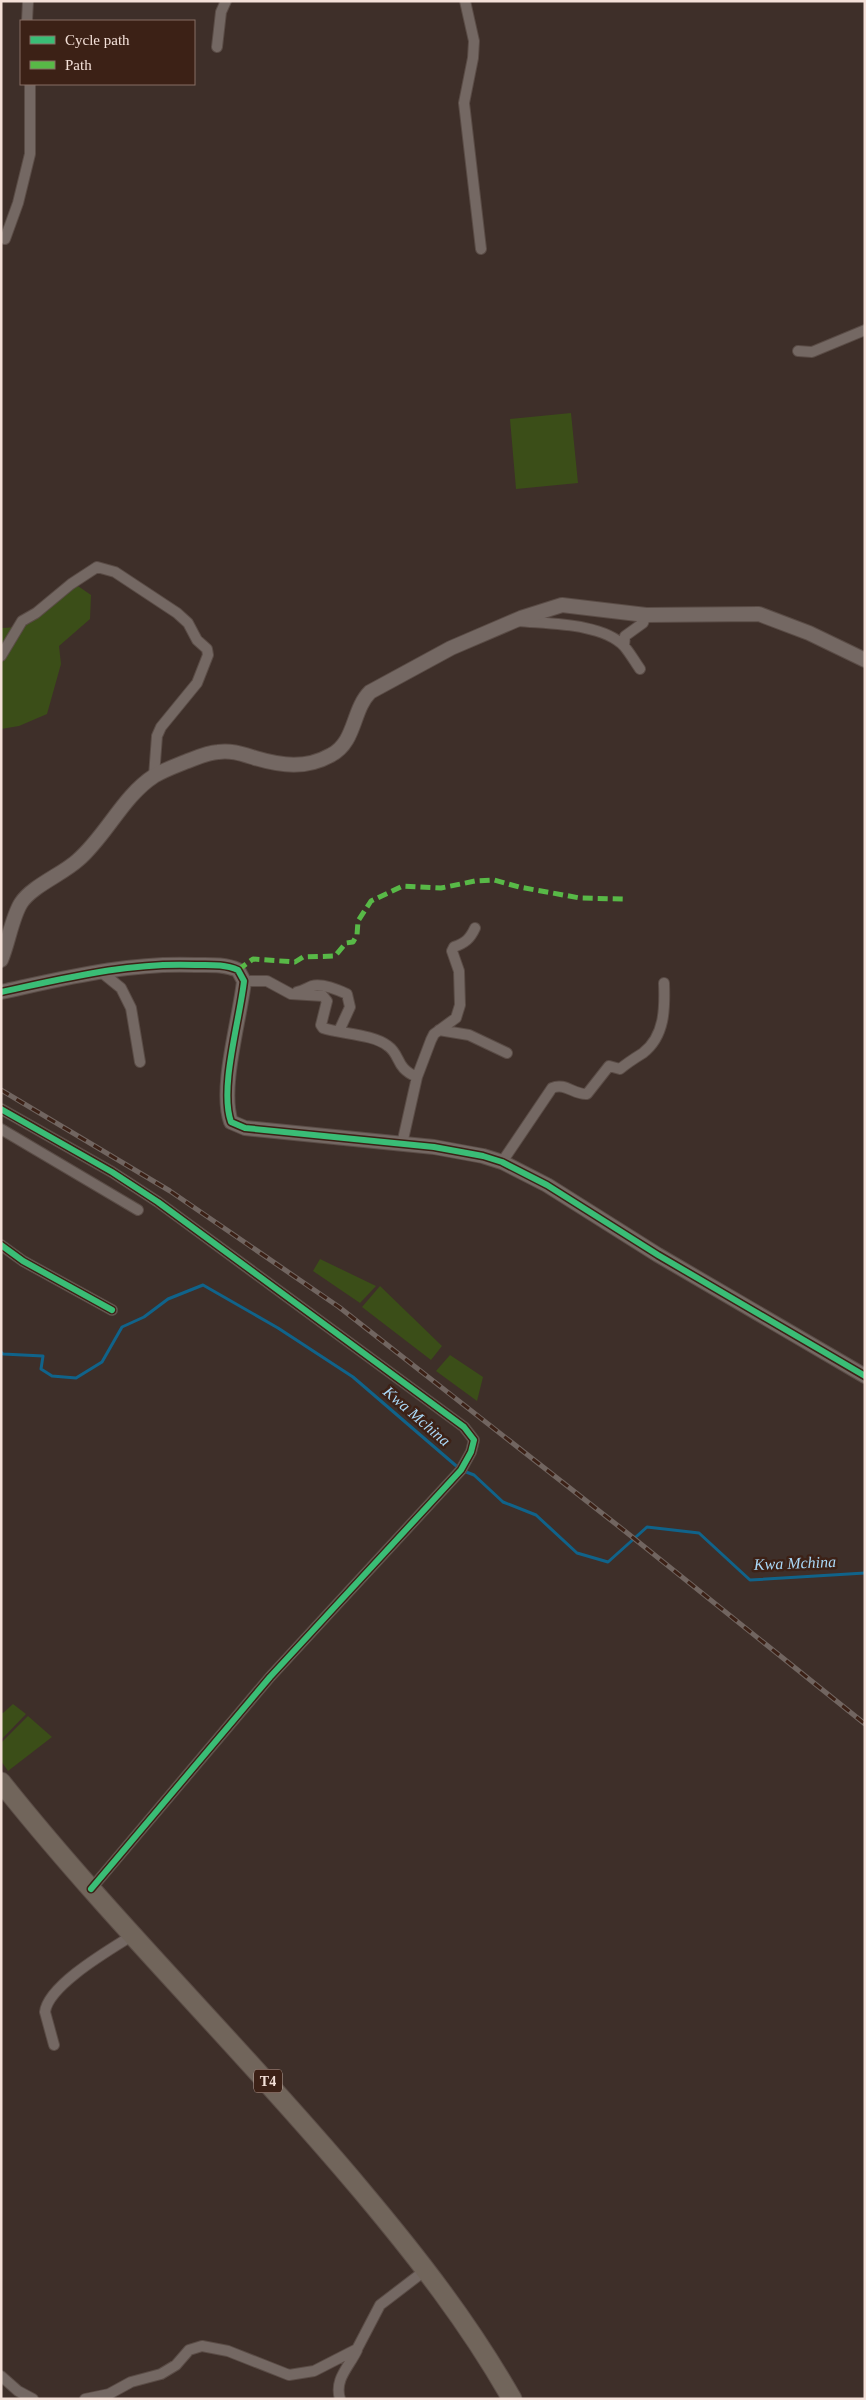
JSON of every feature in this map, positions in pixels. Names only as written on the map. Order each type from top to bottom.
[{"type":"highway","name":"T4","points":[[1,1782],[91,1889],[286,2101],[427,2269],[481,2345],[512,2399]]},
{"type":"street","points":[[26,20],[28,1]]},
{"type":"street","points":[[218,47],[221,12],[226,1]]},
{"type":"street","points":[[465,1],[474,40],[473,58],[464,103],[481,249]]},
{"type":"street","points":[[4,239],[18,203],[30,154],[30,85]]},
{"type":"street","points":[[798,351],[812,352],[865,330]]},
{"type":"street","points":[[1,656],[22,621],[36,614],[71,584],[97,567],[114,572],[178,613],[188,623],[197,640],[207,649],[208,655],[193,690],[161,727],[157,736],[154,776]]},
{"type":"street","points":[[1,960],[17,911],[24,900],[83,856],[129,800],[154,776],[198,757],[219,752],[237,752],[272,763],[292,766],[307,765],[319,761],[333,754],[346,741],[362,701],[370,692],[452,648],[515,620],[562,605],[646,615],[758,614],[808,633],[865,660]]},
{"type":"street","points":[[624,646],[625,636],[644,623],[646,615]]},
{"type":"street","points":[[515,620],[586,629],[610,636],[624,646],[640,669]]},
{"type":"street","points":[[402,1144],[416,1077],[430,1040],[439,1030],[456,1018],[460,1005],[459,972],[452,951],[454,947],[462,945],[466,941],[475,928]]},
{"type":"street","points":[[1,992],[100,971],[165,963],[220,966],[238,970],[244,981],[230,1070],[228,1113],[231,1122],[245,1128],[464,1152],[502,1162],[547,1185],[658,1255],[865,1376]]},
{"type":"street","points":[[100,971],[121,988],[131,1008],[140,1062]]},
{"type":"street","points":[[244,981],[266,981],[286,992],[302,996],[325,998],[327,1004],[321,1025],[323,1028],[388,1045],[404,1070],[416,1077]]},
{"type":"street","points":[[502,1162],[552,1088],[563,1086],[581,1094],[587,1094],[609,1066],[620,1069],[651,1045],[658,1034],[663,1017],[664,983]]},
{"type":"street","points":[[286,992],[321,986],[347,994],[350,1006],[340,1031]]},
{"type":"street","points":[[439,1030],[474,1037],[507,1053]]},
{"type":"street","points":[[1,1109],[112,1172],[158,1202],[464,1427],[474,1440],[471,1452],[461,1470],[270,1677],[91,1889]]},
{"type":"street","points":[[1,1129],[138,1210]]},
{"type":"street","points":[[1,1246],[23,1261],[112,1310]]},
{"type":"street","points":[[54,2045],[45,2012],[54,1995],[84,1966],[133,1935]]},
{"type":"street","points":[[340,2399],[338,2391],[339,2379],[348,2367],[380,2305],[427,2269]]},
{"type":"street","points":[[84,2399],[109,2394],[131,2382],[161,2374],[176,2365],[193,2347],[202,2346],[221,2349],[282,2372],[297,2375],[328,2366],[357,2349]]},
{"type":"street","points":[[1,2376],[18,2391],[33,2399]]},
{"type":"green space","points":[[571,413],[578,483],[516,489],[510,419]]},
{"type":"green space","points":[[75,584],[91,595],[90,619],[59,646],[61,664],[47,714],[19,726],[1,729],[1,628],[24,624],[34,619]]},
{"type":"green space","points":[[320,1259],[376,1286],[360,1303],[313,1271]]},
{"type":"green space","points":[[380,1286],[442,1346],[431,1360],[362,1307]]},
{"type":"green space","points":[[450,1355],[483,1377],[477,1401],[436,1371]]},
{"type":"green space","points":[[13,1704],[26,1714],[1,1740],[1,1712],[3,1713]]},
{"type":"green space","points":[[28,1716],[52,1737],[8,1771],[1,1761],[1,1743]]},
{"type":"waterway","name":"Kwa Mchina","points":[[1,1352],[3,1354],[43,1356],[41,1369],[52,1376],[76,1378],[102,1362],[122,1327],[144,1317],[168,1299],[203,1285],[278,1328],[353,1377],[461,1470],[474,1475],[503,1502],[536,1515],[577,1553],[608,1562],[647,1527],[699,1533],[750,1580],[865,1573]]},
{"type":"railway","points":[[1,1090],[170,1191],[339,1307],[626,1532],[865,1724]]},
{"type":"marked path","points":[[238,970],[253,959],[295,962],[303,957],[335,956],[346,943],[353,942],[357,935],[358,921],[371,901],[403,886],[441,888],[475,881],[494,880],[519,887],[580,898],[623,899]]},
{"type":"cycle path","points":[[1,992],[98,972],[146,966],[212,965],[238,970],[244,981],[227,1091],[231,1122],[245,1128],[434,1147],[483,1156],[502,1162],[547,1185],[658,1255],[865,1376]]},
{"type":"cycle path","points":[[1,1109],[112,1172],[158,1202],[464,1427],[474,1440],[471,1452],[461,1470],[270,1677],[91,1889]]},
{"type":"cycle path","points":[[1,1245],[23,1261],[112,1310]]}]
